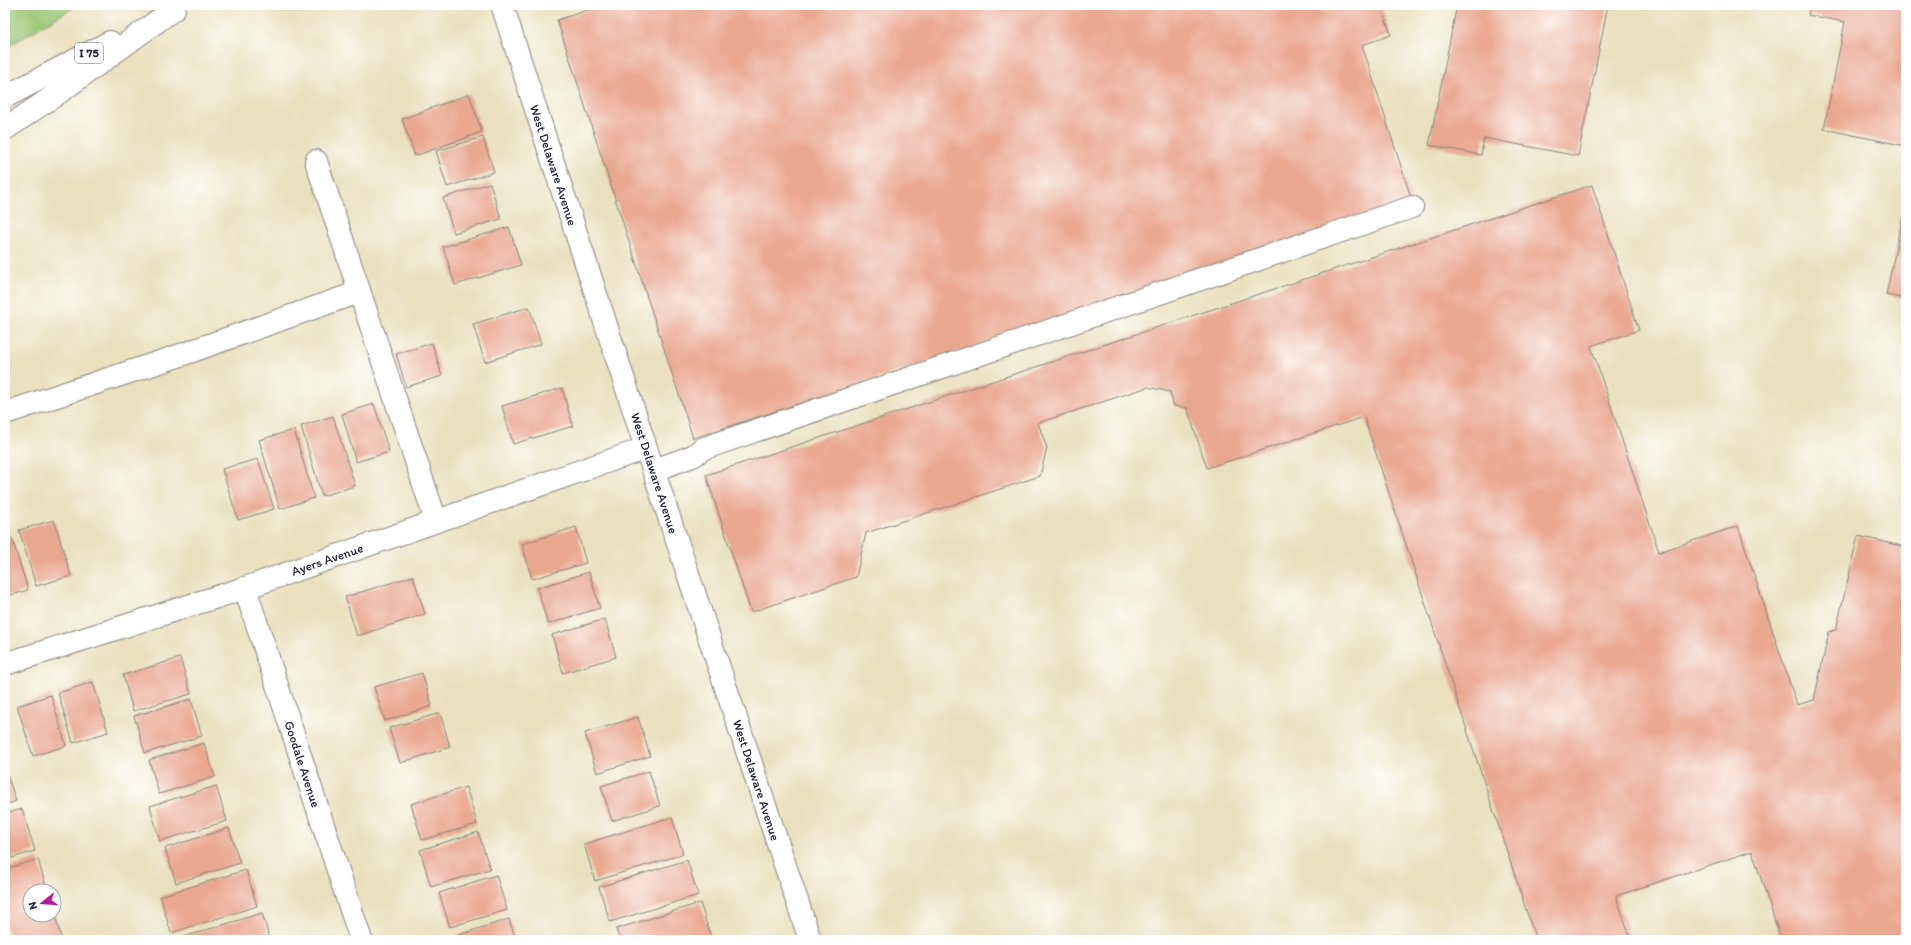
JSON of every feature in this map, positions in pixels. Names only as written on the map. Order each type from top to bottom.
[{"type":"main road","name":"West Delaware Avenue","points":[[502,5],[646,448],[810,940]]},
{"type":"main road","name":"I 75","points":[[5,97],[177,7]]},
{"type":"main road","points":[[5,129],[57,94],[177,7]]},
{"type":"main road","points":[[316,161],[436,521]]},
{"type":"main road","points":[[654,470],[693,456],[710,447],[1412,207]]},
{"type":"main road","points":[[5,413],[178,356],[360,292]]},
{"type":"main road","name":"Ayers Avenue","points":[[5,664],[245,588],[646,448]]},
{"type":"main road","name":"Goodale Avenue","points":[[245,588],[361,940]]},
{"type":"green space","points":[[5,5],[78,5],[5,48]]},
{"type":"building","points":[[603,5],[1381,5],[1391,35],[1362,45],[1413,204],[693,438],[557,20]]},
{"type":"building","points":[[1457,5],[1608,5],[1578,156],[1484,138],[1481,155],[1429,145]]},
{"type":"building","points":[[1810,5],[1906,5],[1906,146],[1824,129],[1845,22],[1808,15]]},
{"type":"building","points":[[469,94],[482,132],[415,156],[402,119]]},
{"type":"building","points":[[483,137],[494,172],[447,187],[436,151]]},
{"type":"building","points":[[490,183],[501,219],[454,233],[443,198]]},
{"type":"building","points":[[1592,185],[1639,330],[1591,346],[1659,552],[1738,526],[1797,705],[1814,700],[1829,632],[1836,630],[1858,536],[1906,547],[1906,940],[1781,940],[1752,851],[1616,896],[1631,940],[1536,940],[1364,417],[1207,468],[1187,408],[1174,406],[1170,392],[1148,387],[1038,423],[1047,448],[1040,476],[866,533],[856,577],[751,612],[706,475]]},
{"type":"building","points":[[1906,205],[1906,299],[1886,295]]},
{"type":"building","points":[[509,227],[521,265],[455,285],[443,247]]},
{"type":"building","points":[[529,307],[541,344],[485,362],[473,324]]},
{"type":"building","points":[[432,343],[442,376],[406,387],[396,354]]},
{"type":"building","points":[[562,388],[573,426],[513,444],[502,406]]},
{"type":"building","points":[[374,404],[389,452],[356,462],[342,414]]},
{"type":"building","points":[[333,416],[355,486],[322,496],[301,426]]},
{"type":"building","points":[[294,430],[314,498],[280,509],[259,440]]},
{"type":"building","points":[[258,459],[274,509],[238,520],[222,469]]},
{"type":"building","points":[[54,520],[71,576],[36,586],[19,530]]},
{"type":"building","points":[[576,527],[586,563],[532,579],[522,544]]},
{"type":"building","points":[[12,538],[28,590],[5,597],[5,540]]},
{"type":"building","points":[[589,572],[600,608],[548,624],[537,588]]},
{"type":"building","points":[[413,576],[425,614],[357,636],[345,597]]},
{"type":"building","points":[[605,619],[616,657],[563,673],[552,635]]},
{"type":"building","points":[[180,658],[191,694],[133,711],[123,675]]},
{"type":"building","points":[[422,673],[432,706],[385,721],[374,687]]},
{"type":"building","points":[[93,682],[108,732],[73,743],[58,693]]},
{"type":"building","points":[[51,695],[66,746],[33,756],[17,706]]},
{"type":"building","points":[[191,699],[202,736],[145,753],[134,716]]},
{"type":"building","points":[[440,713],[450,747],[400,763],[389,728]]},
{"type":"building","points":[[638,717],[650,756],[597,773],[585,733]]},
{"type":"building","points":[[204,743],[215,777],[159,794],[149,760]]},
{"type":"building","points":[[5,768],[16,801],[5,805]]},
{"type":"building","points":[[649,771],[660,806],[612,821],[601,786]]},
{"type":"building","points":[[216,786],[227,821],[160,841],[150,806]]},
{"type":"building","points":[[466,787],[477,824],[422,840],[411,804]]},
{"type":"building","points":[[22,809],[35,851],[5,860],[5,814]]},
{"type":"building","points":[[672,817],[683,854],[595,881],[584,844]]},
{"type":"building","points":[[229,828],[240,863],[176,883],[165,848]]},
{"type":"building","points":[[478,832],[490,869],[431,887],[420,850]]},
{"type":"building","points":[[38,859],[45,883],[22,883],[22,923],[57,923],[62,940],[10,940],[5,924],[5,869]]},
{"type":"building","points":[[687,860],[698,895],[610,922],[599,887]]},
{"type":"building","points":[[246,870],[257,906],[171,933],[160,896]]},
{"type":"building","points":[[496,875],[507,910],[450,927],[439,893]]},
{"type":"building","points":[[700,903],[711,937],[702,940],[620,940],[616,929]]},
{"type":"building","points":[[262,913],[270,940],[174,940]]},
{"type":"building","points":[[509,919],[516,940],[453,940],[452,937]]}]
